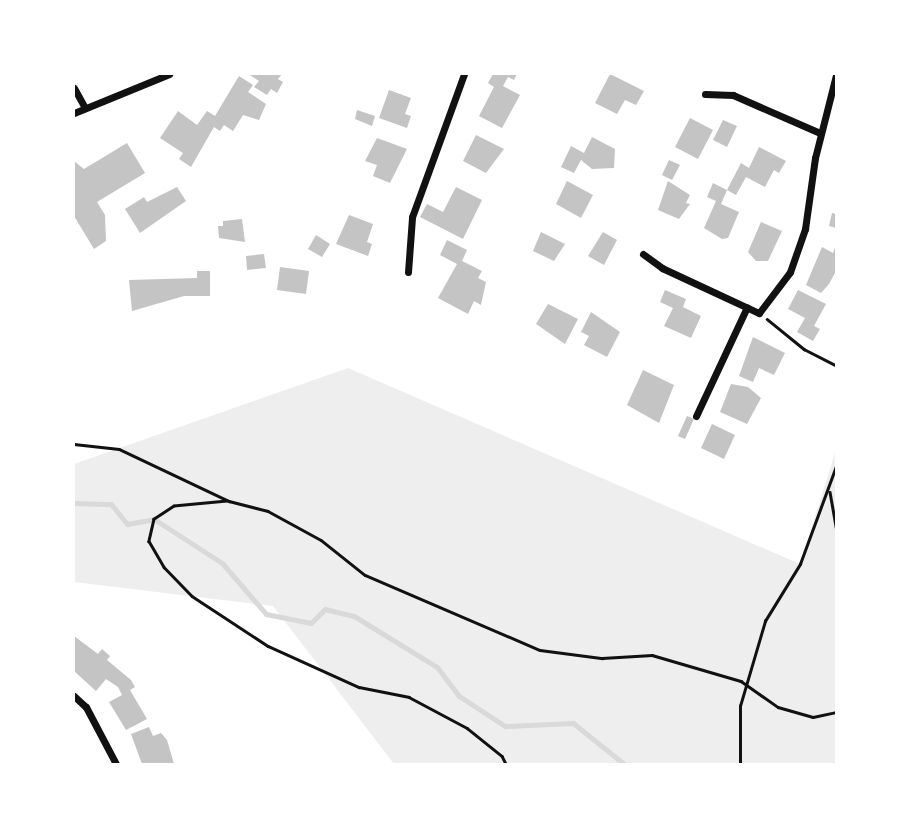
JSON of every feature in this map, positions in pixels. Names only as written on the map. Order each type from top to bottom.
[{"type":"street","points":[[74,113],[169,74]]},
{"type":"street","points":[[408,272],[412,217],[464,74]]},
{"type":"street","points":[[643,254],[662,268],[759,313],[790,272],[805,229],[820,133],[836,75]]},
{"type":"street","points":[[74,88],[85,108]]},
{"type":"street","points":[[705,94],[733,95],[820,133]]},
{"type":"street","points":[[696,416],[747,307]]},
{"type":"street","points":[[74,696],[86,707],[116,765]]},
{"type":"path","points":[[759,313],[804,349],[836,366]]},
{"type":"path","points":[[74,444],[119,449],[229,501],[268,511],[321,540],[365,575],[407,596],[540,650],[602,658],[652,655],[746,684],[778,707],[813,716],[836,712]]},
{"type":"path","points":[[740,765],[740,706],[765,621],[800,564],[830,489],[836,466]]},
{"type":"path","points":[[830,489],[836,527]]},
{"type":"path","points":[[229,501],[174,506],[154,519],[149,541],[164,566],[192,596],[268,646],[359,687],[409,697],[467,728],[502,756],[506,765]]},
{"type":"shaded area","points":[[348,368],[800,564],[836,450],[836,764],[394,764],[273,606],[74,582],[74,464]]},
{"type":"building","points":[[248,74],[282,74],[278,79],[283,82],[277,93],[271,89],[267,95],[254,87],[259,81]]},
{"type":"building","points":[[493,74],[517,74],[514,80],[508,77],[503,86],[520,95],[502,128],[479,116],[494,87],[488,83]]},
{"type":"building","points":[[610,74],[644,91],[636,105],[625,100],[617,114],[595,103]]},
{"type":"building","points":[[239,76],[253,85],[248,92],[266,104],[259,120],[243,115],[233,131],[224,125],[220,131],[214,127],[191,167],[179,159],[183,153],[160,138],[178,111],[197,125],[207,111],[215,116]]},
{"type":"building","points":[[389,90],[411,98],[405,114],[411,116],[407,128],[379,118]]},
{"type":"building","points":[[357,110],[375,116],[372,126],[355,119]]},
{"type":"building","points":[[690,118],[713,130],[698,159],[675,147]]},
{"type":"building","points":[[723,120],[737,126],[727,147],[713,140]]},
{"type":"building","points":[[476,135],[504,149],[486,173],[463,161]]},
{"type":"building","points":[[592,137],[615,149],[614,168],[592,169],[581,160],[574,173],[561,167],[571,146],[584,153]]},
{"type":"building","points":[[377,138],[407,149],[390,183],[373,176],[377,165],[365,161]]},
{"type":"building","points":[[127,143],[145,173],[97,202],[105,215],[106,241],[94,249],[74,216],[74,161],[84,169]]},
{"type":"building","points":[[759,147],[786,161],[779,173],[774,170],[765,187],[746,177],[736,195],[727,190],[741,163],[749,168]]},
{"type":"building","points":[[669,160],[680,165],[672,180],[662,175]]},
{"type":"building","points":[[567,181],[593,195],[581,218],[556,204]]},
{"type":"building","points":[[668,181],[690,195],[686,203],[690,204],[679,219],[658,210]]},
{"type":"building","points":[[713,183],[727,190],[721,204],[739,212],[728,238],[722,239],[704,228],[716,201],[707,197]]},
{"type":"building","points":[[177,187],[186,201],[140,233],[125,209],[144,197],[147,202]]},
{"type":"building","points":[[456,187],[482,200],[463,239],[420,217],[427,204],[443,212]]},
{"type":"building","points":[[832,213],[836,214],[836,228],[829,226]]},
{"type":"building","points":[[349,215],[373,224],[367,242],[372,244],[368,256],[336,244]]},
{"type":"building","points":[[242,219],[245,242],[219,238],[218,226],[223,226],[223,221]]},
{"type":"building","points":[[761,222],[782,231],[768,261],[756,261],[748,252]]},
{"type":"building","points":[[541,232],[565,244],[554,261],[533,251]]},
{"type":"building","points":[[603,232],[617,240],[604,265],[588,256]]},
{"type":"building","points":[[316,235],[330,244],[322,257],[308,249]]},
{"type":"building","points":[[447,240],[467,250],[462,261],[482,271],[478,278],[486,282],[481,305],[474,301],[468,314],[438,298],[457,264],[440,255]]},
{"type":"building","points":[[836,245],[836,271],[821,293],[806,285],[822,247],[833,253]]},
{"type":"building","points":[[264,254],[266,268],[247,270],[246,256]]},
{"type":"building","points":[[280,267],[309,271],[306,294],[277,290]]},
{"type":"building","points":[[197,271],[210,271],[210,296],[184,296],[132,311],[129,280],[197,278]]},
{"type":"building","points":[[665,290],[686,299],[683,307],[701,316],[691,338],[664,326],[673,308],[660,302]]},
{"type":"building","points":[[798,290],[826,304],[814,326],[820,329],[813,341],[797,332],[805,318],[788,309]]},
{"type":"building","points":[[548,304],[578,319],[565,344],[536,324]]},
{"type":"building","points":[[591,312],[620,332],[607,357],[584,345],[589,336],[581,332]]},
{"type":"building","points":[[753,337],[785,353],[774,375],[759,368],[753,382],[739,376]]},
{"type":"building","points":[[643,370],[674,385],[659,423],[627,405]]},
{"type":"building","points":[[731,384],[748,387],[761,398],[747,424],[720,412]]},
{"type":"building","points":[[687,416],[694,419],[685,439],[678,436]]},
{"type":"building","points":[[712,424],[735,435],[724,459],[701,448]]},
{"type":"building","points":[[74,636],[98,654],[102,649],[110,656],[107,660],[131,680],[135,687],[130,690],[147,719],[126,730],[109,702],[122,695],[118,687],[106,679],[96,691],[74,671]]},
{"type":"building","points":[[149,727],[153,736],[161,733],[167,740],[174,764],[142,764],[131,734]]},
{"type":"waterway","points":[[74,503],[111,504],[127,524],[154,519],[222,563],[266,614],[311,623],[325,609],[354,616],[437,667],[459,696],[505,726],[573,723],[624,764]]}]
